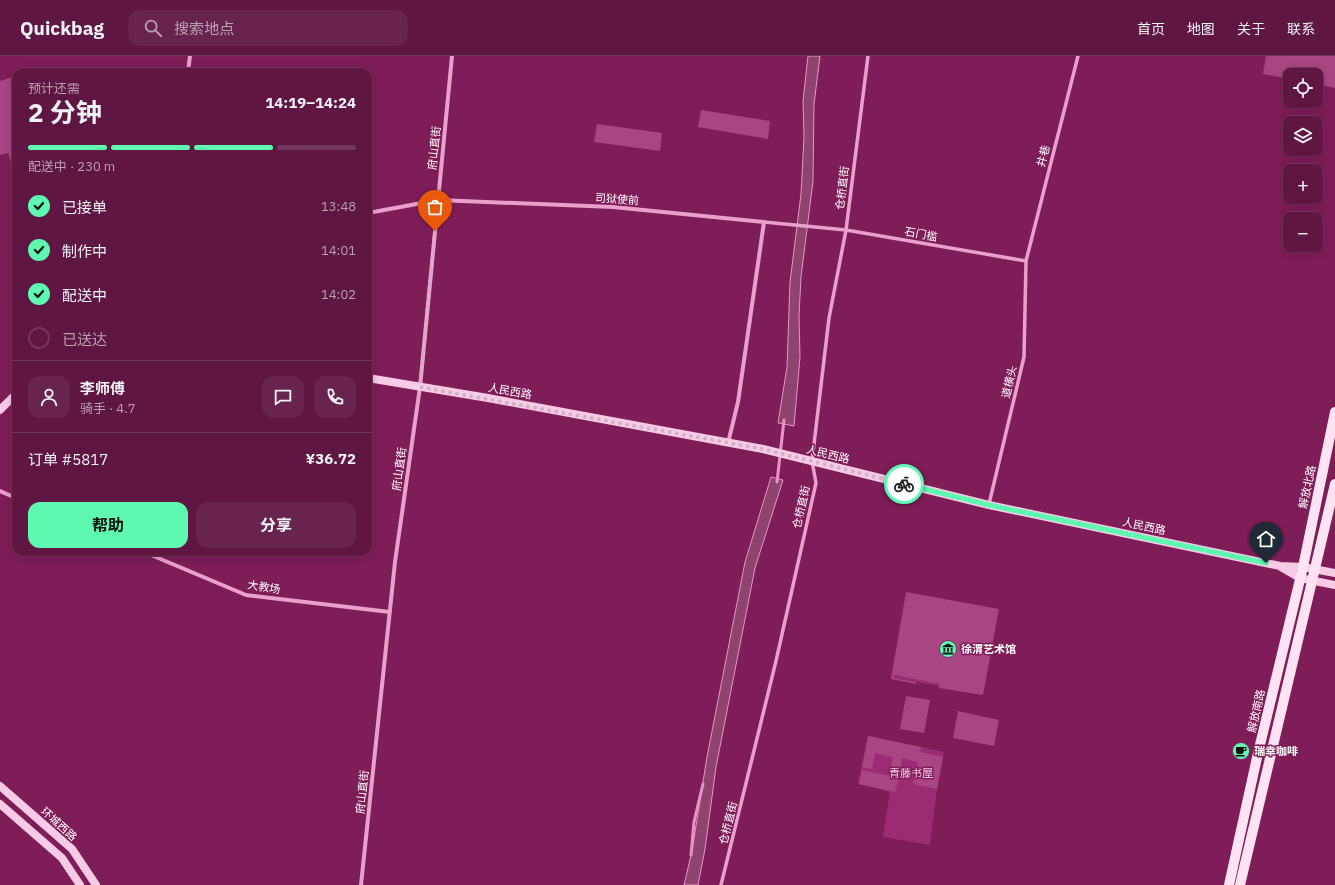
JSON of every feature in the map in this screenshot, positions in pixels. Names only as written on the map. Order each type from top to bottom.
[{"type":"main road","name":"人民西路","points":[[372,379],[763,449],[989,505],[1280,566]]},
{"type":"main road","points":[[0,410],[12,398]]},
{"type":"main road","name":"解放北路","points":[[1303,567],[1335,412]]},
{"type":"main road","points":[[1240,885],[1316,570],[1335,484]]},
{"type":"main road","points":[[1280,566],[1303,567],[1335,573]]},
{"type":"main road","points":[[1280,566],[1300,578],[1335,585]]},
{"type":"main road","name":"解放南路","points":[[1229,885],[1303,567]]},
{"type":"main road","name":"环城西路","points":[[0,786],[72,849],[96,885]]},
{"type":"main road","points":[[0,804],[62,858],[80,885]]},
{"type":"street","points":[[188,68],[190,56]]},
{"type":"street","name":"府山直街","points":[[361,885],[395,562],[420,387],[452,56]]},
{"type":"street","name":"仓桥直街","points":[[721,885],[776,662],[816,483],[812,461],[829,318],[846,230],[868,56]]},
{"type":"street","name":"井巷","points":[[1026,261],[1078,56]]},
{"type":"street","name":"司狱使前","points":[[372,212],[438,200],[613,207],[812,226]]},
{"type":"street","points":[[728,443],[738,402],[764,222]]},
{"type":"street","name":"石门槛","points":[[812,226],[846,230],[1026,261]]},
{"type":"street","name":"道横头","points":[[989,505],[1024,357],[1026,261]]},
{"type":"street","points":[[0,491],[12,496]]},
{"type":"street","name":"大教场","points":[[153,556],[246,595],[390,612]]},
{"type":"green space","points":[[894,675],[939,684],[939,686],[894,678]]},
{"type":"green space","name":"青藤书屋","points":[[868,736],[944,752],[937,789],[930,845],[883,837],[890,792],[858,784]]},
{"type":"shaded area","points":[[808,56],[820,56],[814,104],[813,181],[801,277],[799,316],[800,357],[794,426],[778,423],[787,367],[790,282],[801,194],[804,137],[803,101]]},
{"type":"shaded area","points":[[771,477],[783,480],[755,568],[716,767],[705,849],[698,885],[684,885],[692,851],[707,757],[745,562]]},
{"type":"building","points":[[1266,56],[1335,56],[1335,88],[1323,85],[1323,68],[1283,68],[1283,78],[1263,74]]},
{"type":"building","points":[[12,77],[12,167],[8,153],[0,155],[0,81]]},
{"type":"building","points":[[701,110],[770,121],[768,139],[698,127]]},
{"type":"building","points":[[597,124],[662,133],[660,151],[594,142]]},
{"type":"building","points":[[906,592],[999,609],[983,695],[939,688],[939,684],[894,675],[894,678],[916,682],[916,684],[891,679]]},
{"type":"building","points":[[906,696],[930,700],[924,733],[900,729]]},
{"type":"building","points":[[958,711],[999,720],[994,746],[953,738]]},
{"type":"building","points":[[868,736],[921,747],[920,752],[943,757],[937,789],[913,784],[918,762],[902,758],[899,775],[889,773],[893,757],[875,753],[872,769],[862,767]],"holes":[[[923,769],[932,771],[931,777],[922,776]]]},
{"type":"building","points":[[862,770],[899,778],[895,792],[859,784]]},
{"type":"waterway","points":[[777,482],[784,420]]},
{"type":"waterway","points":[[691,855],[694,822],[703,784]]},
{"type":"way so far","points":[[435,231],[420,387],[488,398],[763,449],[904,484]]},
{"type":"place","name":"徐渭艺术馆","points":[[948,649]]},
{"type":"place","name":"瑞幸咖啡","points":[[1241,751]]},
{"type":"route","points":[[904,484],[989,505],[1266,563]]}]
